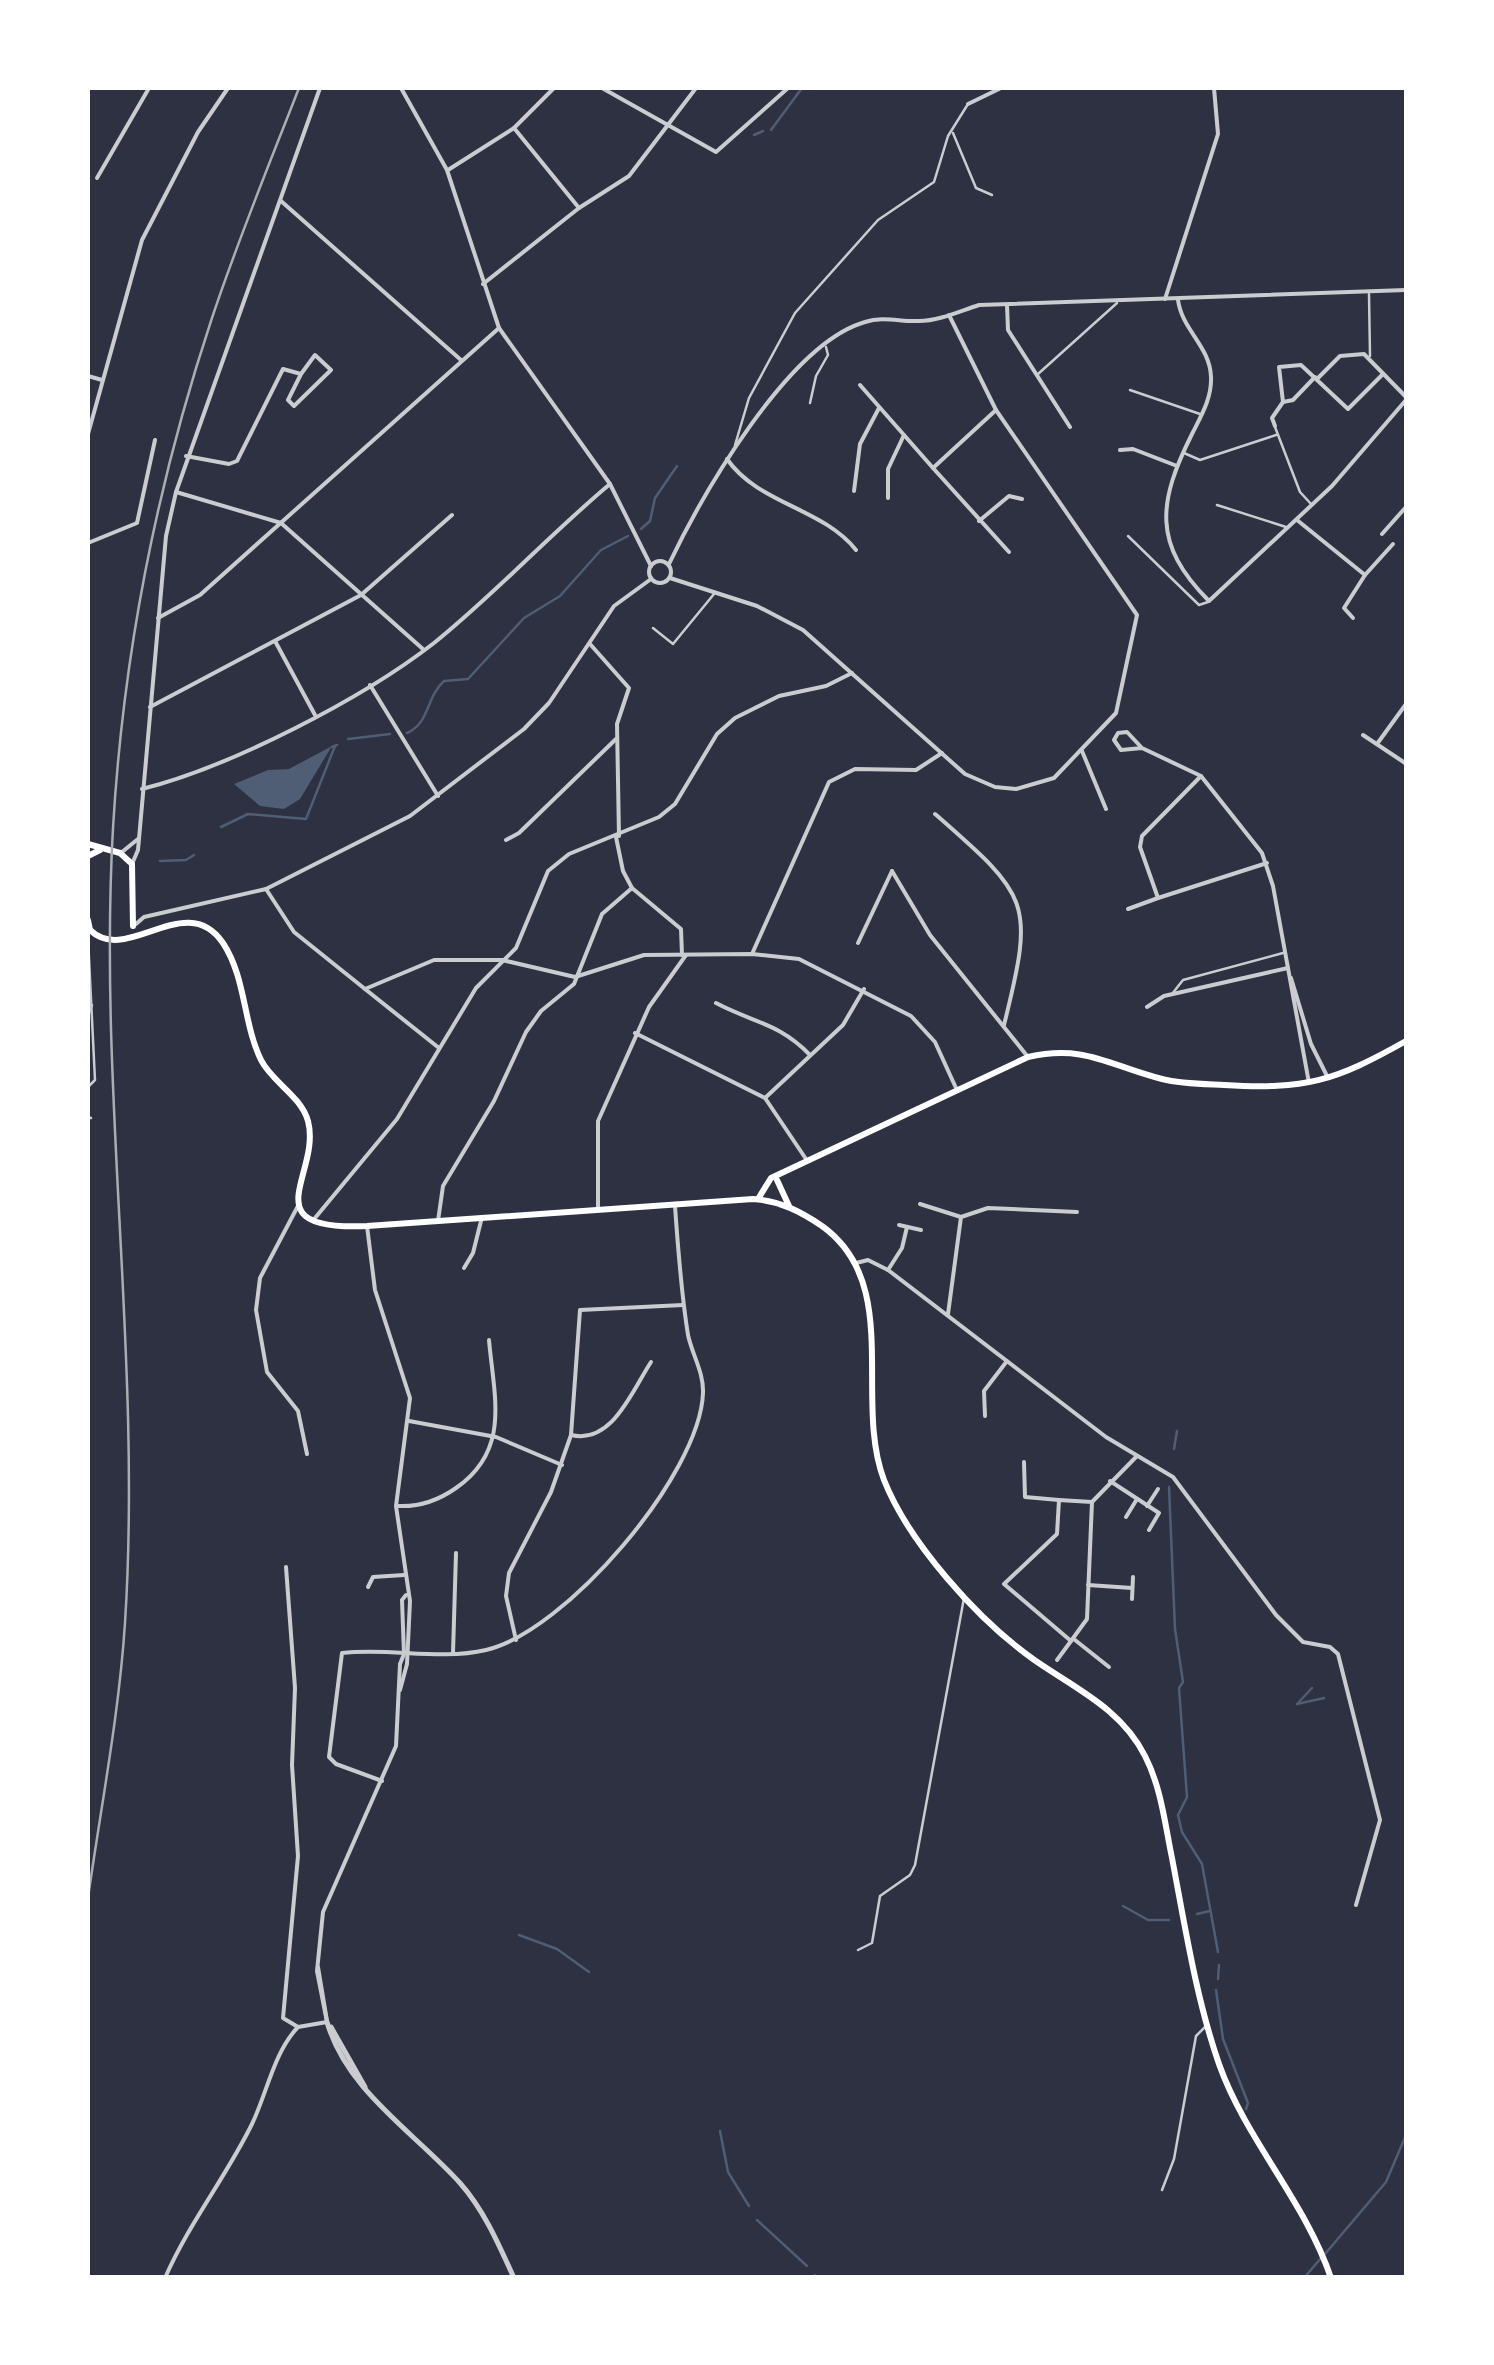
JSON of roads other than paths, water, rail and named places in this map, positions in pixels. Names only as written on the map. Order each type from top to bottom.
[{"type":"main road","points":[[88,844],[120,853],[132,864],[133,926]]},
{"type":"main road","points":[[88,856],[101,850]]},
{"type":"main road","points":[[88,924],[99,938],[118,938],[192,922],[211,930],[223,944],[238,976],[262,1061],[299,1104],[308,1123],[297,1189],[299,1204],[314,1220],[335,1227],[366,1226],[758,1200],[790,1206],[828,1231],[856,1263],[870,1307],[871,1420],[884,1480],[915,1533],[965,1596],[1020,1648],[1111,1711],[1136,1740],[1157,1790],[1208,2026],[1236,2102],[1308,2226],[1331,2278]]},
{"type":"main road","points":[[133,926],[145,932]]},
{"type":"main road","points":[[118,938],[133,926]]},
{"type":"main road","points":[[758,1200],[762,1187],[806,1160],[1028,1057],[1072,1052],[1100,1056],[1170,1080],[1272,1088],[1329,1079],[1406,1041]]},
{"type":"main road","points":[[768,1201],[778,1177]]},
{"type":"main road","points":[[778,1177],[790,1206]]},
{"type":"street","points":[[97,178],[149,88]]},
{"type":"street","points":[[88,434],[142,240],[198,132],[228,88]]},
{"type":"street","points":[[132,864],[138,839],[166,536],[176,492],[320,88]]},
{"type":"street","points":[[402,88],[447,170],[500,328],[610,484],[651,566],[651,579]]},
{"type":"street","points":[[447,170],[514,128],[554,88]]},
{"type":"street","points":[[602,88],[666,128],[716,152],[788,88]]},
{"type":"street","points":[[483,284],[579,208],[629,176],[696,88]]},
{"type":"street","points":[[968,104],[1001,88]]},
{"type":"street","points":[[1164,300],[1218,134],[1214,88]]},
{"type":"street","points":[[514,128],[579,208]]},
{"type":"street","points":[[281,201],[462,362]]},
{"type":"street","points":[[670,578],[669,564],[735,447],[776,393],[826,347],[861,322],[921,322],[979,305],[1406,290]]},
{"type":"street","points":[[1178,300],[1182,321],[1210,366],[1209,397],[1165,499],[1169,539],[1181,568],[1210,601],[1312,506],[1406,398],[1370,356],[1340,356],[1293,400],[1284,402],[1272,418],[1275,426]]},
{"type":"street","points":[[1007,305],[1008,330],[1070,427]]},
{"type":"street","points":[[670,578],[764,610],[803,630],[970,778],[1016,790],[1054,778],[1116,712],[1137,615],[998,413],[952,314]]},
{"type":"street","points":[[158,618],[200,595],[500,328]]},
{"type":"street","points":[[315,355],[331,370],[294,406],[288,400],[302,374],[315,355]]},
{"type":"street","points":[[1284,402],[1279,367],[1301,365],[1348,409],[1383,374]]},
{"type":"street","points":[[186,456],[229,464],[237,461],[281,372],[288,368],[302,374]]},
{"type":"street","points":[[88,376],[103,380]]},
{"type":"street","points":[[860,385],[1010,552]]},
{"type":"street","points":[[854,491],[860,444],[879,408]]},
{"type":"street","points":[[933,468],[998,413]]},
{"type":"street","points":[[888,498],[888,469],[904,436]]},
{"type":"street","points":[[88,543],[137,523],[155,440]]},
{"type":"street","points":[[1120,450],[1134,449],[1176,466]]},
{"type":"street","points":[[727,459],[737,472],[777,500],[844,534],[856,550]]},
{"type":"street","points":[[142,789],[204,772],[370,685],[424,650],[610,484]]},
{"type":"street","points":[[176,492],[282,523],[424,650]]},
{"type":"street","points":[[979,521],[1009,496],[1022,499]]},
{"type":"street","points":[[1382,534],[1406,507]]},
{"type":"street","points":[[148,708],[361,594],[452,515]]},
{"type":"street","points":[[1298,520],[1365,575]]},
{"type":"street","points":[[1353,618],[1344,608],[1365,575],[1393,544]]},
{"type":"street","points":[[651,566],[662,561],[669,564]]},
{"type":"street","points":[[651,579],[662,584],[670,578]]},
{"type":"street","points":[[133,926],[144,917],[266,889],[380,833],[438,796],[524,730],[549,703],[614,606],[651,579]]},
{"type":"street","points":[[275,642],[315,714]]},
{"type":"street","points":[[588,643],[628,683],[616,738],[617,836],[623,872],[632,888],[676,922],[683,937],[684,955],[635,1033],[598,1122],[598,1212]]},
{"type":"street","points":[[314,1220],[397,1118],[476,988],[524,936],[548,871],[569,854],[659,817],[675,804],[717,734],[735,718],[779,696],[826,686],[852,673]]},
{"type":"street","points":[[370,685],[438,796]]},
{"type":"street","points":[[1378,744],[1406,704]]},
{"type":"street","points":[[1142,748],[1122,750],[1114,740],[1118,732],[1127,732],[1142,748],[1201,776],[1267,863],[1288,968],[1311,1044],[1329,1079]]},
{"type":"street","points":[[1363,735],[1405,763]]},
{"type":"street","points":[[506,840],[520,833],[616,738]]},
{"type":"street","points":[[1082,751],[1106,809]]},
{"type":"street","points":[[752,954],[829,782],[856,769],[916,770],[942,754]]},
{"type":"street","points":[[1158,898],[1140,842],[1201,776]]},
{"type":"street","points":[[935,814],[985,857],[1016,900],[1024,927],[1022,950],[1004,1025]]},
{"type":"street","points":[[120,853],[138,839]]},
{"type":"street","points":[[1128,908],[1267,863]]},
{"type":"street","points":[[858,943],[892,871],[930,935],[1028,1057]]},
{"type":"street","points":[[438,1221],[443,1186],[494,1100],[526,1032],[576,977],[602,914],[632,888]]},
{"type":"street","points":[[266,889],[294,932],[439,1048]]},
{"type":"street","points":[[131,910],[144,917]]},
{"type":"street","points":[[365,989],[420,962],[502,960],[576,977],[644,955],[752,954],[799,959],[864,989],[918,1024],[935,1042],[956,1088]]},
{"type":"street","points":[[1147,1007],[1172,995],[1288,968]]},
{"type":"street","points":[[1288,968],[1309,1085]]},
{"type":"street","points":[[765,1098],[844,1025],[864,989]]},
{"type":"street","points":[[716,1003],[747,1020],[777,1026],[810,1054]]},
{"type":"street","points":[[635,1033],[765,1098],[806,1160]]},
{"type":"street","points":[[299,1204],[260,1278],[256,1310],[268,1372],[298,1412],[307,1454]]},
{"type":"street","points":[[920,1204],[962,1217],[988,1208],[1077,1212]]},
{"type":"street","points":[[382,1781],[336,1764],[329,1757],[340,1656],[346,1652],[484,1651],[516,1640],[546,1623],[576,1594],[680,1469],[697,1428],[704,1392],[683,1305],[675,1206]]},
{"type":"street","points":[[464,1268],[473,1253],[482,1217]]},
{"type":"street","points":[[948,1314],[962,1217]]},
{"type":"street","points":[[900,1225],[921,1230]]},
{"type":"street","points":[[366,1226],[375,1290],[409,1388],[396,1506],[406,1594],[402,1600],[404,1654],[396,1746],[327,1897],[318,1967],[320,2003],[366,2090],[462,2186],[488,2224],[514,2278]]},
{"type":"street","points":[[888,1270],[902,1248],[907,1227]]},
{"type":"street","points":[[856,1263],[868,1260],[888,1270],[1136,1457],[1182,1486],[1227,1552],[1303,1642],[1330,1647],[1344,1664],[1370,1796],[1380,1820],[1356,1905]]},
{"type":"street","points":[[516,1640],[506,1596],[508,1573],[562,1465],[571,1435],[580,1310],[683,1305]]},
{"type":"street","points":[[396,1506],[427,1502],[462,1483],[479,1467],[496,1437],[489,1340]]},
{"type":"street","points":[[984,1416],[984,1391],[1007,1361]]},
{"type":"street","points":[[571,1435],[584,1438],[607,1429],[651,1362]]},
{"type":"street","points":[[408,1421],[496,1437],[562,1465]]},
{"type":"street","points":[[1056,1660],[1087,1619],[1092,1502],[1136,1457]]},
{"type":"street","points":[[1024,1462],[1025,1497],[1092,1502]]},
{"type":"street","points":[[1110,1482],[1160,1513],[1149,1530]]},
{"type":"street","points":[[1148,1506],[1158,1490]]},
{"type":"street","points":[[1126,1517],[1137,1499]]},
{"type":"street","points":[[1059,1500],[1057,1534],[1004,1584],[1109,1667]]},
{"type":"street","points":[[454,1653],[456,1553]]},
{"type":"street","points":[[286,1567],[295,1688],[292,1765],[298,1856],[283,2018],[298,2027]]},
{"type":"street","points":[[368,1587],[373,1577],[404,1575]]},
{"type":"street","points":[[1132,1599],[1133,1577]]},
{"type":"street","points":[[1088,1585],[1132,1588]]},
{"type":"street","points":[[165,2278],[186,2231],[218,2186],[253,2122],[287,2038],[298,2027],[327,2022]]},
{"type":"lane","points":[[735,447],[749,398],[795,313],[878,220],[934,182],[951,130],[968,104]]},
{"type":"lane","points":[[951,130],[976,188],[992,196]]},
{"type":"lane","points":[[1368,292],[1370,356]]},
{"type":"lane","points":[[1038,374],[1118,303]]},
{"type":"lane","points":[[810,403],[816,376],[828,354],[826,347]]},
{"type":"lane","points":[[1130,390],[1202,415]]},
{"type":"lane","points":[[1275,426],[1300,492],[1312,506]]},
{"type":"lane","points":[[1183,452],[1200,460],[1276,436]]},
{"type":"lane","points":[[1217,505],[1288,528]]},
{"type":"lane","points":[[1128,536],[1199,605],[1210,601]]},
{"type":"lane","points":[[653,628],[673,644],[713,600],[714,592]]},
{"type":"lane","points":[[88,938],[95,1067],[95,1080],[88,1087]]},
{"type":"lane","points":[[90,946],[99,938]]},
{"type":"lane","points":[[1172,995],[1183,980],[1284,953]]},
{"type":"lane","points":[[88,1016],[92,1004]]},
{"type":"lane","points":[[88,1065],[95,1067]]},
{"type":"lane","points":[[858,1950],[872,1943],[877,1932],[880,1896],[894,1882],[910,1874],[915,1865],[965,1596]]},
{"type":"lane","points":[[1162,2190],[1174,2159],[1196,2036],[1208,2026]]},
{"type":"water","points":[[332,746],[300,799],[284,809],[260,806],[234,784],[268,770],[289,769]]},
{"type":"waterway","points":[[771,130],[802,88]]},
{"type":"waterway","points":[[754,135],[763,131]]},
{"type":"waterway","points":[[641,529],[650,521],[655,498],[677,466]]},
{"type":"waterway","points":[[407,733],[420,723],[444,681],[468,679],[524,618],[560,596],[601,550],[628,536]]},
{"type":"waterway","points":[[348,739],[390,734]]},
{"type":"waterway","points":[[332,747],[337,745]]},
{"type":"waterway","points":[[221,827],[248,814],[306,819],[335,746]]},
{"type":"waterway","points":[[160,861],[186,860],[194,855]]},
{"type":"waterway","points":[[1174,1449],[1177,1431]]},
{"type":"waterway","points":[[1169,1487],[1187,1797],[1178,1815],[1182,1832],[1202,1864],[1218,1952]]},
{"type":"waterway","points":[[1298,1703],[1312,1688]]},
{"type":"waterway","points":[[1297,1704],[1324,1698]]},
{"type":"waterway","points":[[1123,1906],[1148,1920],[1169,1920]]},
{"type":"waterway","points":[[1197,1914],[1210,1911]]},
{"type":"waterway","points":[[519,1935],[557,1949],[589,1972]]},
{"type":"waterway","points":[[1218,1979],[1219,1965]]},
{"type":"waterway","points":[[1216,1990],[1223,2039],[1248,2103],[1246,2109]]},
{"type":"waterway","points":[[720,2131],[728,2172],[749,2206]]},
{"type":"waterway","points":[[1325,2254],[1386,2182],[1406,2135]]},
{"type":"waterway","points":[[757,2220],[807,2266]]},
{"type":"waterway","points":[[1304,2278],[1321,2258]]},
{"type":"railway","points":[[88,1898],[119,1692],[129,1524],[110,927],[113,828],[125,700],[146,572],[174,445],[211,321],[299,88]]}]
